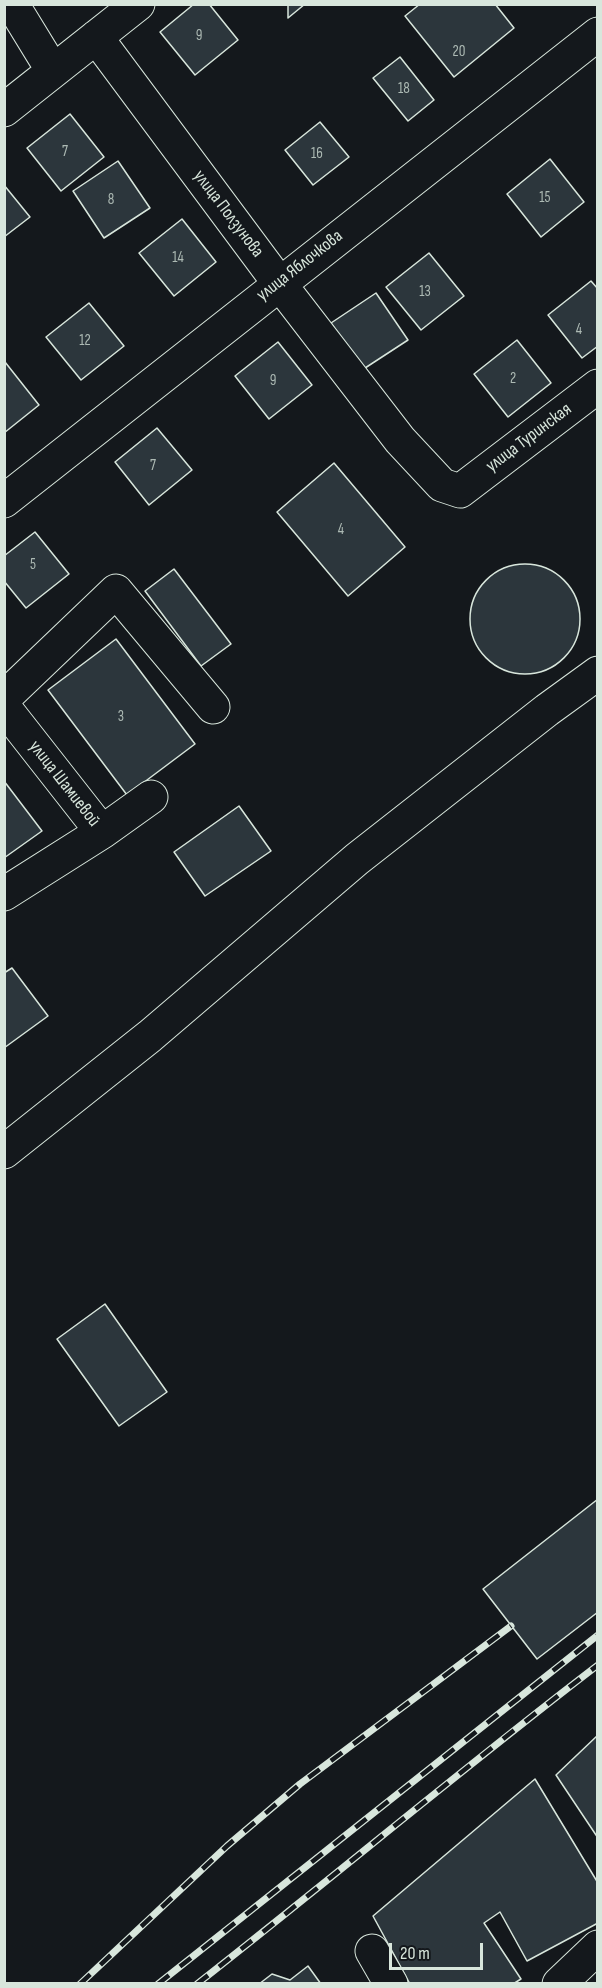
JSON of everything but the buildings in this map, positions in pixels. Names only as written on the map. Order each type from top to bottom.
[{"type":"street","points":[[4,7],[10,4],[53,71]]},
{"type":"street","points":[[4,110],[138,4]]},
{"type":"street","name":"улица Яблочкова","points":[[4,501],[597,34]]},
{"type":"street","name":"улица Ползунова","points":[[96,37],[279,283],[400,440],[442,485],[460,490]]},
{"type":"street","name":"улица Туринская","points":[[460,490],[597,386]]},
{"type":"street","points":[[4,698],[116,591],[213,707]]},
{"type":"street","points":[[4,1152],[150,1036],[357,859],[597,673]]},
{"type":"street","name":"улица Шамиевой","points":[[4,707],[102,832]]},
{"type":"street","points":[[4,894],[102,832],[151,797]]},
{"type":"street","points":[[559,1983],[597,1947]]},
{"type":"street","points":[[372,1951],[391,1983]]},
{"type":"railway","points":[[80,1984],[227,1846],[300,1784],[511,1626]]},
{"type":"railway","points":[[158,1984],[598,1635]]},
{"type":"railway","points":[[197,1984],[598,1665]]}]
